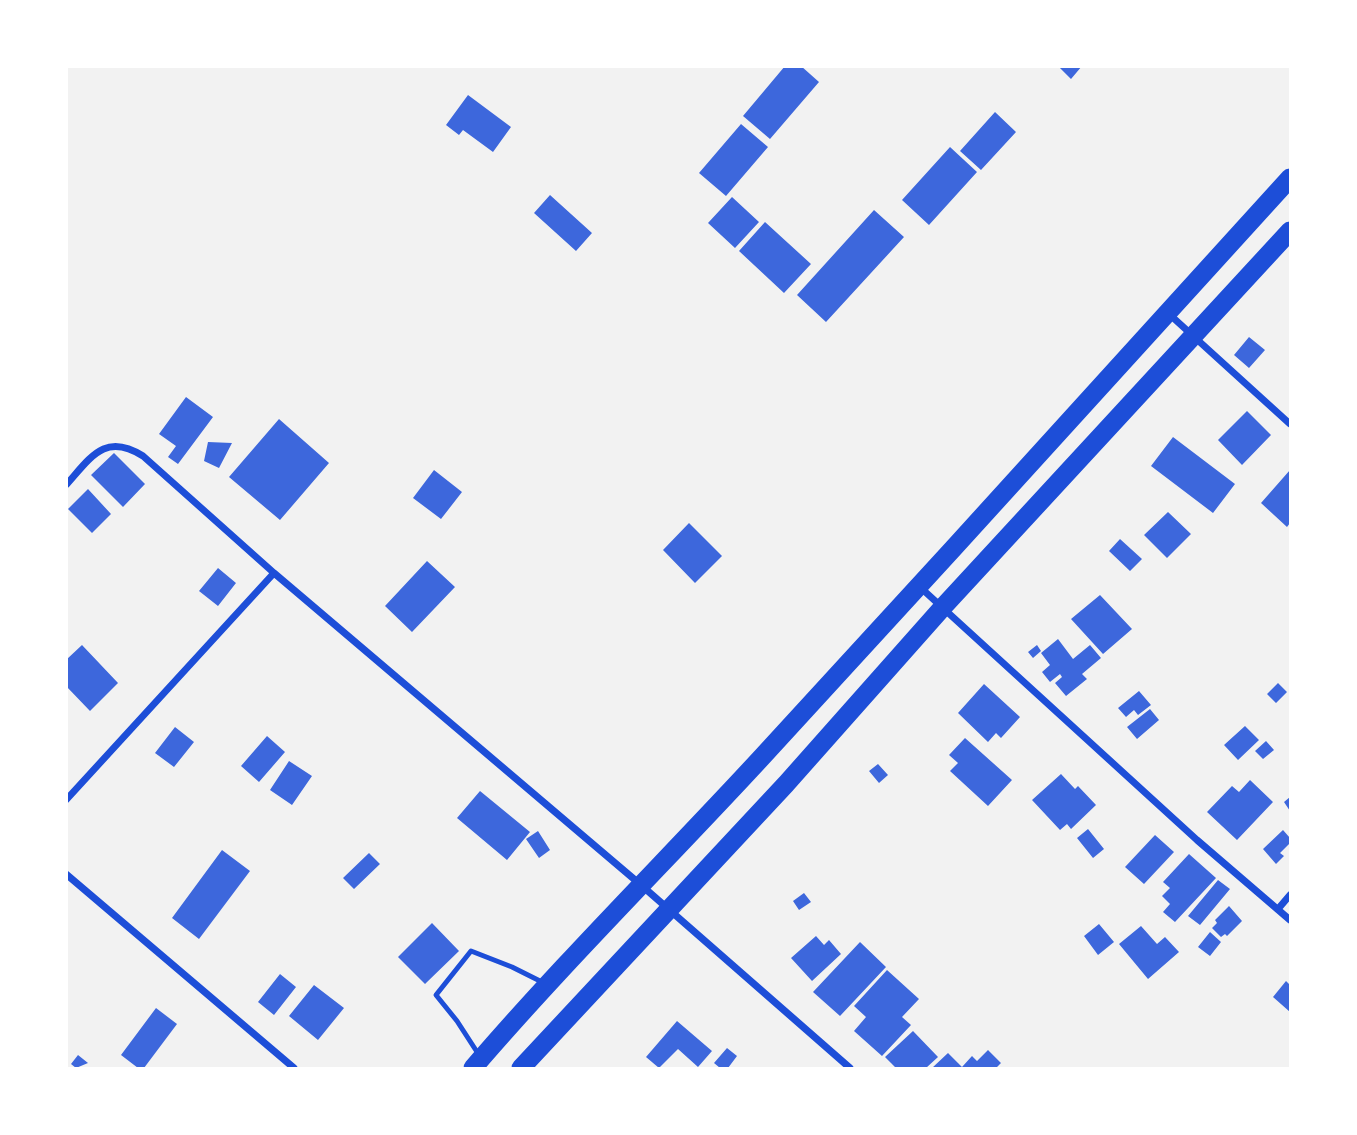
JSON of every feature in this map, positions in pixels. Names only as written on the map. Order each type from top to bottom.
[{"type":"highway","points":[[477,1064],[547,984],[760,760],[1050,444],[1290,178]]},
{"type":"highway","points":[[520,1069],[667,908],[786,784],[943,607],[1290,231]]},
{"type":"street","points":[[1168,312],[1290,424]]},
{"type":"street","points":[[66,485],[99,452],[113,445],[128,446],[143,456],[274,573],[641,885],[850,1069]]},
{"type":"street","points":[[66,800],[274,573]]},
{"type":"street","points":[[918,585],[1197,840],[1290,920]]},
{"type":"street","points":[[66,874],[294,1069]]},
{"type":"street","points":[[1278,909],[1290,895]]},
{"type":"lane","points":[[477,1064],[457,1021],[436,995],[471,951],[547,984]]},
{"type":"building","points":[[785,66],[801,66],[819,82],[770,139],[743,116]]},
{"type":"building","points":[[1058,66],[1082,66],[1071,79]]},
{"type":"building","points":[[468,95],[511,127],[493,152],[463,130],[459,135],[446,125]]},
{"type":"building","points":[[995,112],[1016,132],[981,170],[960,151]]},
{"type":"building","points":[[741,124],[768,147],[726,196],[699,173]]},
{"type":"building","points":[[950,147],[977,172],[929,225],[902,200]]},
{"type":"building","points":[[550,195],[592,233],[576,251],[534,213]]},
{"type":"building","points":[[732,197],[759,222],[735,248],[708,223]]},
{"type":"building","points":[[874,210],[904,237],[826,322],[797,295]]},
{"type":"building","points":[[765,222],[811,264],[784,293],[739,251]]},
{"type":"building","points":[[1249,337],[1265,350],[1249,368],[1234,355]]},
{"type":"building","points":[[186,397],[213,417],[178,464],[168,457],[176,446],[159,434]]},
{"type":"building","points":[[1247,411],[1271,435],[1242,465],[1218,440]]},
{"type":"building","points":[[279,419],[329,463],[280,520],[229,477]]},
{"type":"building","points":[[1173,437],[1235,484],[1213,513],[1151,466]]},
{"type":"building","points":[[208,442],[232,443],[219,468],[204,461]]},
{"type":"building","points":[[114,453],[145,484],[123,507],[91,475]]},
{"type":"building","points":[[434,470],[462,492],[441,519],[413,498]]},
{"type":"building","points":[[1290,470],[1290,523],[1287,527],[1261,503]]},
{"type":"building","points":[[88,489],[111,514],[92,533],[68,509]]},
{"type":"building","points":[[1168,512],[1191,534],[1167,558],[1144,535]]},
{"type":"building","points":[[689,523],[722,556],[695,583],[663,550]]},
{"type":"building","points":[[1120,539],[1142,559],[1130,571],[1109,551]]},
{"type":"building","points":[[427,561],[455,587],[412,632],[385,606]]},
{"type":"building","points":[[218,568],[236,583],[218,606],[199,591]]},
{"type":"building","points":[[1100,595],[1132,629],[1103,654],[1071,619]]},
{"type":"building","points":[[1058,639],[1073,659],[1090,645],[1101,658],[1082,674],[1087,679],[1066,696],[1055,683],[1062,677],[1060,674],[1050,682],[1042,672],[1050,665],[1041,653]]},
{"type":"building","points":[[82,645],[118,683],[90,711],[66,686],[66,660]]},
{"type":"building","points":[[1037,645],[1041,651],[1033,658],[1028,652]]},
{"type":"building","points":[[1278,683],[1287,692],[1276,703],[1267,694]]},
{"type":"building","points":[[984,684],[1020,717],[1001,738],[996,733],[988,742],[958,713]]},
{"type":"building","points":[[1139,691],[1151,705],[1138,715],[1134,710],[1126,717],[1118,708]]},
{"type":"building","points":[[1150,709],[1159,720],[1137,739],[1127,727]]},
{"type":"building","points":[[1245,726],[1259,740],[1238,760],[1224,745]]},
{"type":"building","points":[[175,727],[194,742],[174,767],[155,753]]},
{"type":"building","points":[[267,736],[285,752],[259,782],[241,766]]},
{"type":"building","points":[[965,738],[1012,780],[988,806],[950,771],[958,763],[949,755]]},
{"type":"building","points":[[1266,741],[1274,750],[1263,759],[1255,751]]},
{"type":"building","points":[[289,761],[312,776],[292,805],[270,790]]},
{"type":"building","points":[[878,764],[888,775],[879,783],[869,771]]},
{"type":"building","points":[[1061,774],[1075,789],[1078,786],[1096,805],[1071,829],[1067,824],[1060,830],[1032,800]]},
{"type":"building","points":[[1250,780],[1273,802],[1237,840],[1207,812],[1232,786],[1239,792]]},
{"type":"building","points":[[480,791],[530,832],[507,860],[457,818]]},
{"type":"building","points":[[1290,797],[1290,811],[1284,802]]},
{"type":"building","points":[[1088,829],[1104,849],[1093,858],[1077,838]]},
{"type":"building","points":[[1283,830],[1290,838],[1290,843],[1280,853],[1284,856],[1276,864],[1263,849]]},
{"type":"building","points":[[538,831],[550,850],[539,858],[526,839]]},
{"type":"building","points":[[1155,835],[1174,852],[1144,884],[1125,867]]},
{"type":"building","points":[[222,850],[250,871],[199,939],[172,918]]},
{"type":"building","points":[[369,853],[380,864],[354,889],[343,878]]},
{"type":"building","points":[[1189,854],[1216,878],[1175,922],[1163,912],[1170,904],[1162,896],[1170,888],[1163,882]]},
{"type":"building","points":[[1218,880],[1230,889],[1200,925],[1188,916]]},
{"type":"building","points":[[804,893],[811,902],[799,910],[793,901]]},
{"type":"building","points":[[1229,906],[1242,921],[1227,936],[1225,934],[1221,937],[1212,928],[1217,923],[1215,920]]},
{"type":"building","points":[[432,923],[459,951],[425,984],[398,957]]},
{"type":"building","points":[[1099,924],[1114,942],[1098,955],[1084,936]]},
{"type":"building","points":[[1141,926],[1157,944],[1165,937],[1179,952],[1148,979],[1119,944]]},
{"type":"building","points":[[1210,932],[1221,942],[1210,956],[1198,947]]},
{"type":"building","points":[[816,936],[824,945],[829,940],[841,954],[812,981],[791,958]]},
{"type":"building","points":[[860,942],[886,967],[840,1016],[813,992]]},
{"type":"building","points":[[887,970],[919,999],[902,1017],[911,1025],[882,1056],[854,1031],[866,1017],[854,1006]]},
{"type":"building","points":[[280,974],[296,987],[274,1015],[258,1002]]},
{"type":"building","points":[[1286,981],[1290,985],[1290,1012],[1273,997]]},
{"type":"building","points":[[314,985],[344,1008],[318,1040],[289,1016]]},
{"type":"building","points":[[156,1008],[177,1024],[144,1068],[138,1068],[121,1055]]},
{"type":"building","points":[[677,1021],[712,1051],[698,1067],[678,1049],[659,1068],[646,1057]]},
{"type":"building","points":[[913,1031],[938,1057],[926,1068],[896,1068],[885,1057]]},
{"type":"building","points":[[727,1048],[737,1056],[728,1068],[720,1068],[714,1063]]},
{"type":"building","points":[[988,1050],[1001,1063],[996,1068],[932,1068],[948,1053],[962,1067],[972,1056],[977,1061]]},
{"type":"building","points":[[78,1055],[88,1063],[76,1068],[71,1064]]}]
